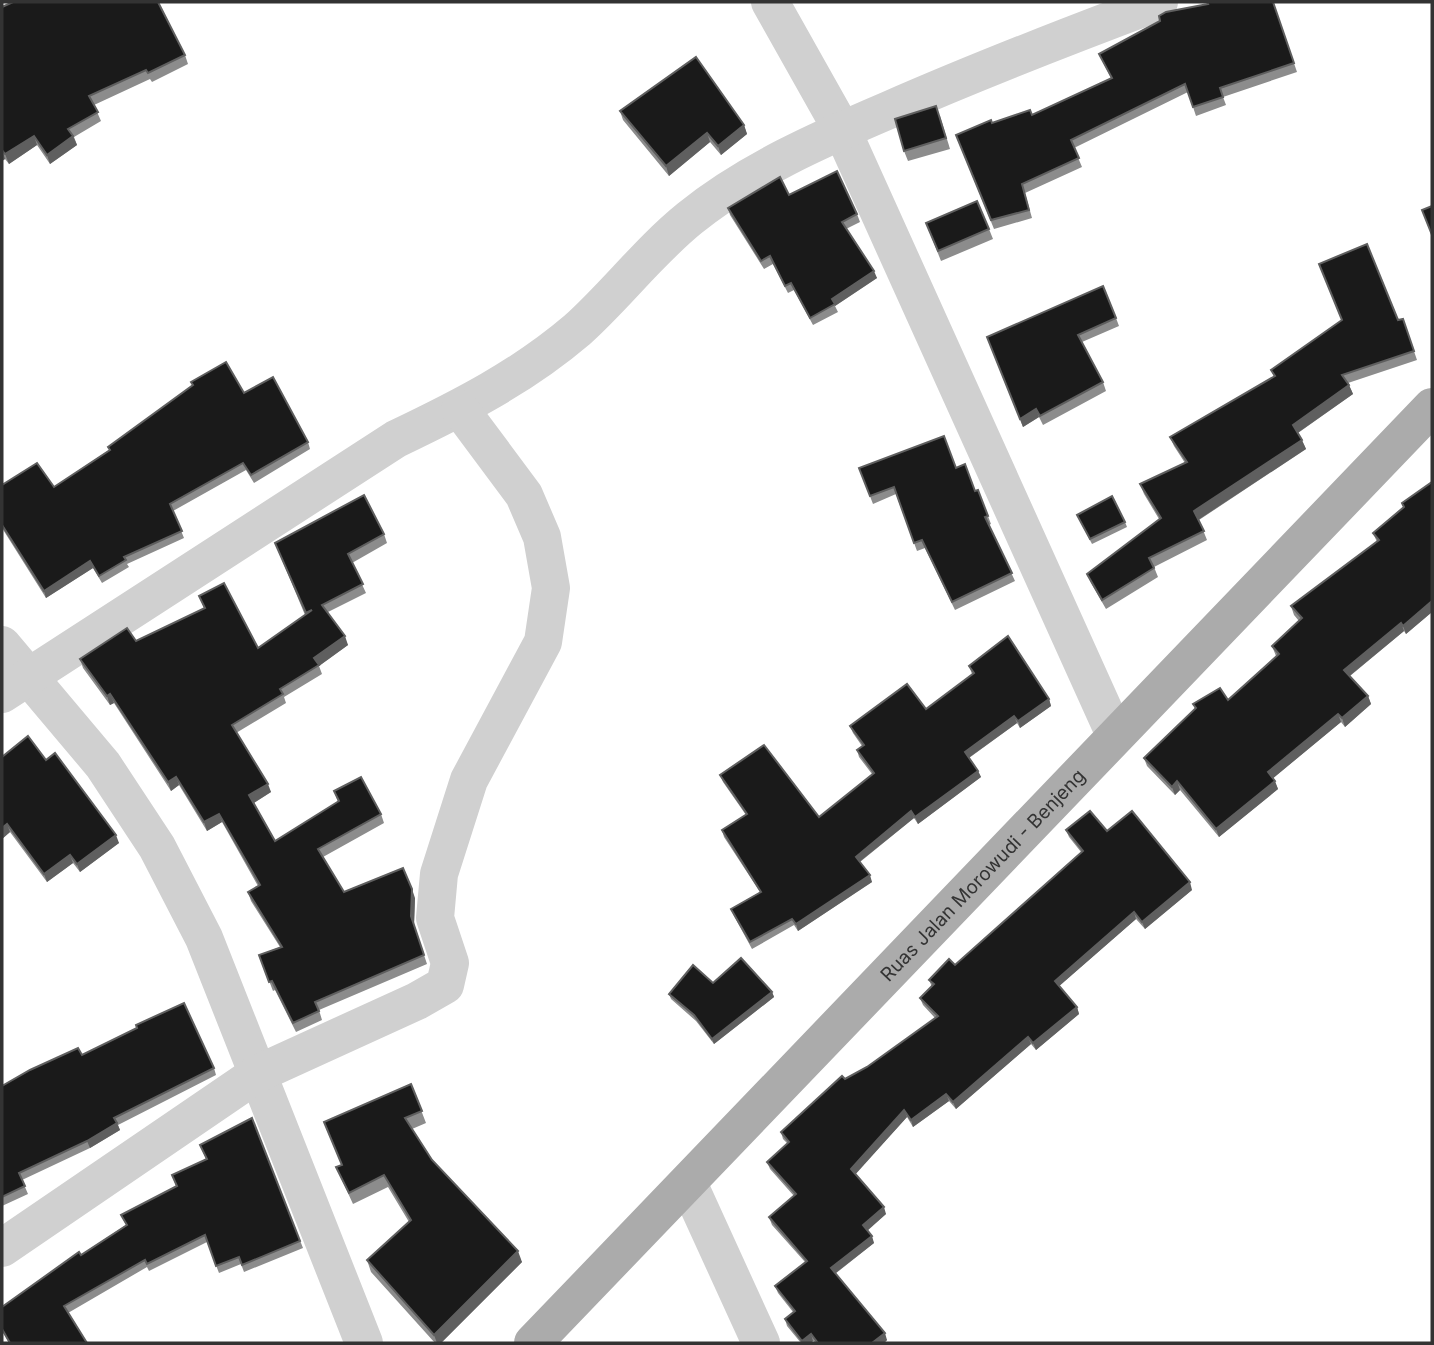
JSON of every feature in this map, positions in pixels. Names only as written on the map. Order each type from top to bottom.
[{"type":"main road","name":"Ruas Jalan Morowudi - Benjeng","points":[[533,1343],[1432,407]]},
{"type":"street","points":[[770,2],[842,130],[1115,735]]},
{"type":"street","points":[[15,685],[396,439],[460,409],[520,374],[576,330],[689,219],[754,176],[842,130],[990,66],[1159,2]]},
{"type":"street","points":[[2,1248],[257,1074],[417,1001],[444,985],[450,963],[435,918],[439,874],[469,780],[543,642],[551,588],[542,537],[524,495],[460,409]]},
{"type":"street","points":[[2,645],[15,685],[103,765],[157,847],[204,937],[364,1343]]},
{"type":"street","points":[[688,1183],[761,1343]]},
{"type":"building","points":[[13,2],[158,2],[185,55],[89,96],[98,112],[68,129],[73,136],[47,155],[34,136],[5,154],[2,150],[2,7]]},
{"type":"building","points":[[1207,2],[1273,2],[1294,63],[1220,88],[1223,97],[1193,107],[1185,84],[1071,140],[1079,158],[1022,184],[1029,210],[991,220],[956,135],[991,120],[992,123],[1030,110],[1032,115],[1112,78],[1099,54],[1160,21],[1159,16],[1166,12],[1208,4]]},
{"type":"building","points":[[696,57],[744,125],[718,146],[707,133],[666,166],[620,111]]},
{"type":"building","points":[[936,106],[946,138],[904,151],[895,119]]},
{"type":"building","points":[[837,171],[857,214],[842,222],[874,271],[832,299],[835,304],[810,318],[791,283],[785,286],[770,256],[761,261],[728,208],[780,177],[789,195]]},
{"type":"building","points":[[977,201],[989,229],[938,251],[926,223]]},
{"type":"building","points":[[1432,206],[1432,235],[1422,210]]},
{"type":"building","points":[[1367,244],[1398,320],[1403,319],[1414,351],[1342,375],[1349,385],[1293,425],[1302,440],[1194,511],[1204,531],[1149,558],[1154,568],[1102,600],[1087,574],[1161,518],[1140,484],[1187,462],[1170,437],[1275,376],[1271,370],[1342,320],[1319,264]]},
{"type":"building","points":[[1103,286],[1116,318],[1078,335],[1103,382],[1040,416],[1036,409],[1020,419],[987,337]]},
{"type":"building","points":[[226,362],[244,393],[273,377],[308,442],[251,475],[243,463],[170,504],[182,531],[124,557],[126,560],[99,576],[90,561],[44,591],[2,525],[2,485],[37,463],[54,487],[110,450],[108,447],[193,385],[191,382]]},
{"type":"building","points":[[944,436],[956,468],[965,464],[975,491],[978,490],[988,516],[985,517],[1012,573],[952,602],[922,540],[914,543],[894,487],[870,496],[859,468]]},
{"type":"building","points":[[1432,482],[1432,601],[1344,670],[1368,696],[1342,718],[1338,714],[1268,772],[1275,781],[1216,829],[1177,781],[1172,787],[1144,758],[1196,708],[1193,704],[1220,688],[1228,700],[1279,654],[1272,646],[1302,618],[1291,606],[1379,540],[1373,533],[1404,507],[1402,503]]},
{"type":"building","points":[[364,495],[384,534],[348,554],[363,584],[322,605],[345,636],[314,658],[319,665],[280,689],[283,694],[232,725],[268,784],[249,795],[275,841],[339,801],[334,791],[361,777],[381,814],[318,849],[344,892],[403,868],[412,889],[411,916],[424,955],[315,1002],[319,1011],[293,1023],[272,981],[269,982],[259,955],[282,947],[248,892],[260,885],[219,814],[204,822],[176,777],[168,782],[110,694],[107,696],[80,659],[127,628],[136,641],[205,608],[199,596],[224,583],[258,648],[312,610],[306,613],[275,543]]},
{"type":"building","points":[[1112,496],[1125,522],[1090,539],[1077,515]]},
{"type":"building","points":[[1008,636],[1049,699],[1018,721],[1014,716],[965,752],[978,771],[915,817],[911,811],[856,857],[870,875],[796,924],[792,919],[750,942],[731,909],[761,892],[722,830],[747,814],[720,775],[764,745],[819,817],[874,773],[857,750],[864,745],[850,726],[907,684],[926,709],[974,673],[969,666]]},
{"type":"building","points":[[28,736],[46,760],[55,753],[116,835],[77,864],[70,855],[44,874],[7,824],[2,828],[2,757]]},
{"type":"building","points":[[1090,811],[1107,831],[1132,811],[1190,882],[1142,922],[1134,912],[1055,981],[1077,1007],[1033,1043],[1028,1037],[953,1102],[946,1094],[911,1120],[904,1110],[851,1169],[884,1207],[863,1225],[872,1236],[831,1268],[885,1333],[872,1343],[818,1343],[811,1334],[802,1341],[785,1319],[795,1311],[775,1286],[807,1261],[769,1217],[796,1194],[767,1162],[789,1142],[781,1132],[842,1076],[845,1079],[867,1067],[938,1016],[920,998],[934,984],[929,980],[949,959],[955,965],[1083,851],[1066,830]]},
{"type":"building","points":[[741,958],[772,992],[712,1039],[694,1015],[669,994],[693,965],[713,983]]},
{"type":"building","points":[[184,1003],[214,1068],[114,1118],[117,1123],[87,1141],[19,1173],[25,1186],[2,1197],[2,1086],[78,1048],[82,1055],[137,1028],[136,1025]]},
{"type":"building","points":[[411,1084],[422,1111],[405,1118],[432,1160],[518,1251],[434,1335],[367,1260],[411,1220],[384,1175],[349,1193],[336,1167],[342,1165],[324,1122]]},
{"type":"building","points":[[252,1118],[300,1241],[242,1265],[239,1257],[216,1266],[205,1235],[147,1264],[145,1260],[64,1306],[87,1343],[10,1343],[2,1329],[2,1307],[79,1252],[81,1255],[127,1225],[121,1215],[177,1186],[172,1175],[207,1159],[200,1145]]}]
